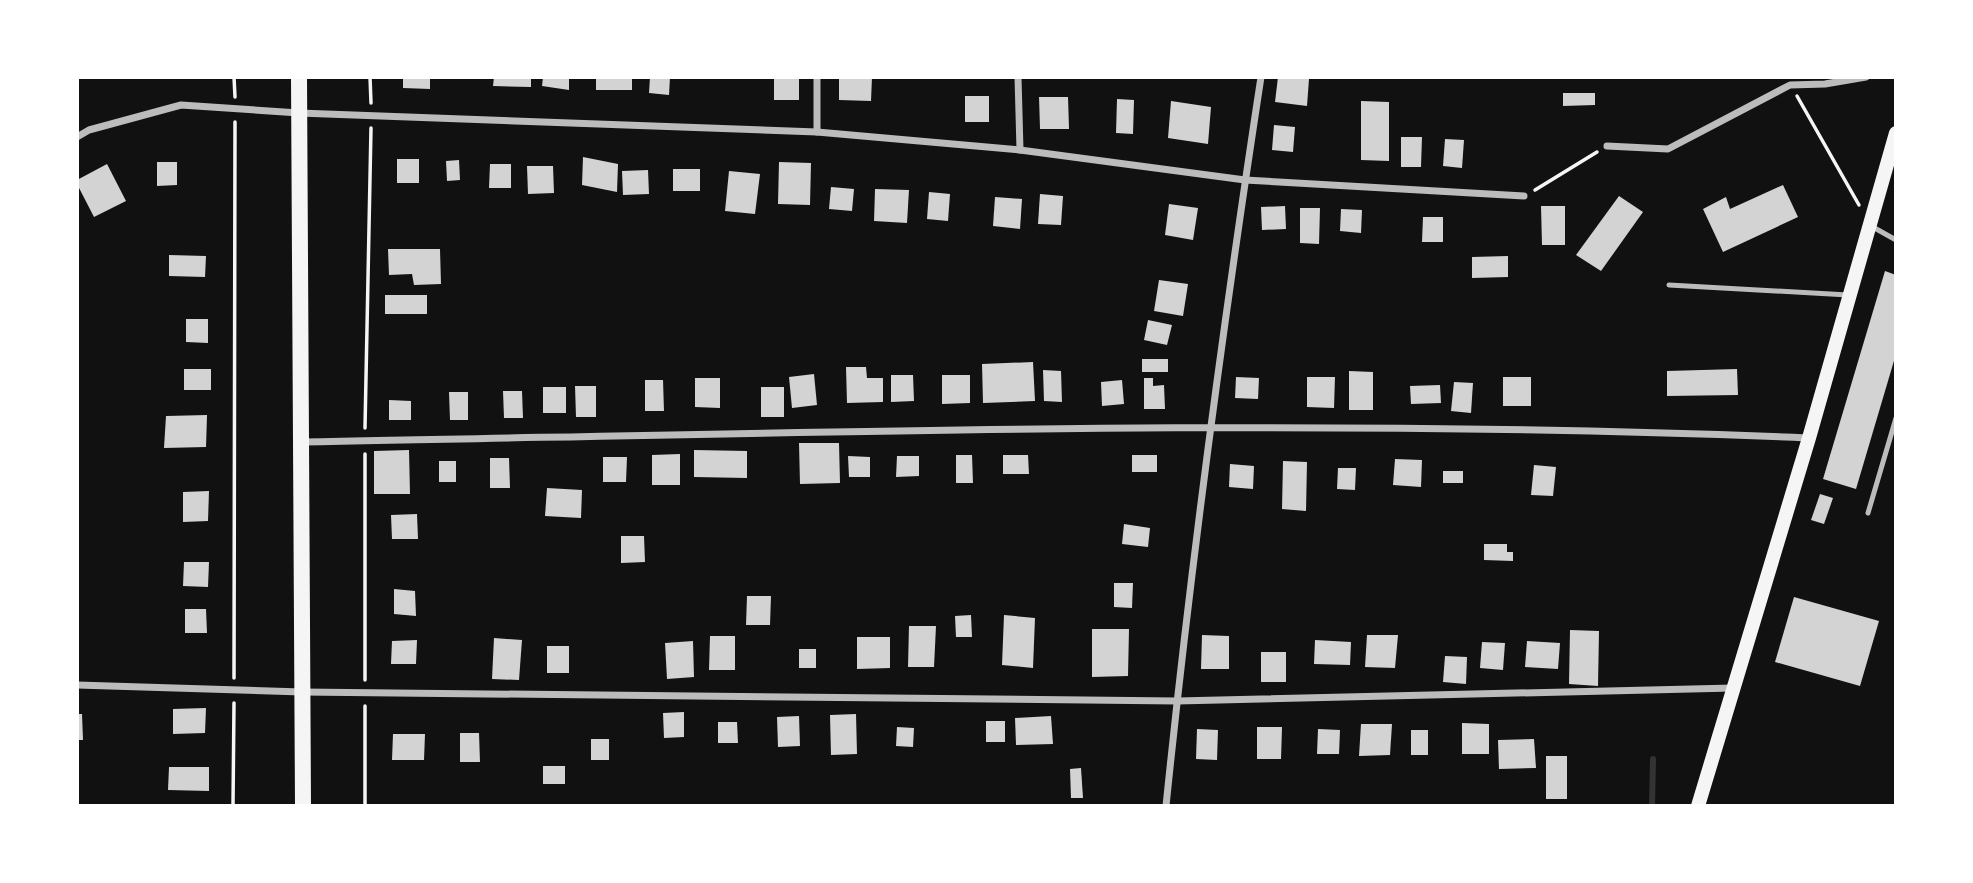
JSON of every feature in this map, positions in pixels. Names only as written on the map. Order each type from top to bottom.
[{"type":"main road","points":[[299,77],[303,806]]},
{"type":"main road","points":[[1698,806],[1809,438],[1896,132]]},
{"type":"street","points":[[817,77],[817,132]]},
{"type":"street","points":[[1018,77],[1020,150]]},
{"type":"street","points":[[1166,806],[1211,428],[1261,77]]},
{"type":"street","points":[[1787,77],[1790,85]]},
{"type":"street","points":[[1607,146],[1668,149],[1790,85],[1825,84],[1866,77]]},
{"type":"street","points":[[77,137],[89,130],[181,105],[299,113],[817,132],[1020,150],[1245,180],[1524,196]]},
{"type":"street","points":[[301,442],[1211,428],[1644,432],[1809,438]]},
{"type":"street","points":[[77,685],[302,692],[1177,702],[1733,688]]},
{"type":"lane","points":[[1871,226],[1896,240]]},
{"type":"lane","points":[[1669,285],[1850,295]]},
{"type":"lane","points":[[1868,513],[1896,418]]},
{"type":"path","points":[[233,806],[234,77]]},
{"type":"path","points":[[1790,85],[1871,226]]},
{"type":"path","points":[[1524,196],[1607,146]]},
{"type":"building","points":[[403,77],[430,77],[430,89],[403,88]]},
{"type":"building","points":[[494,77],[531,77],[531,87],[493,86]]},
{"type":"building","points":[[543,77],[569,77],[569,90],[542,86]]},
{"type":"building","points":[[596,77],[632,77],[632,90],[596,90]]},
{"type":"building","points":[[650,77],[670,77],[669,95],[649,93]]},
{"type":"building","points":[[774,77],[799,77],[799,100],[774,100]]},
{"type":"building","points":[[839,77],[872,77],[871,101],[839,100]]},
{"type":"building","points":[[1278,77],[1309,79],[1307,106],[1275,102]]},
{"type":"building","points":[[1563,93],[1595,93],[1595,105],[1563,106]]},
{"type":"building","points":[[965,96],[989,96],[989,122],[965,122]]},
{"type":"building","points":[[1039,97],[1068,97],[1069,129],[1040,129]]},
{"type":"building","points":[[1117,99],[1134,100],[1133,134],[1116,133]]},
{"type":"building","points":[[1171,101],[1211,107],[1208,144],[1168,138]]},
{"type":"building","points":[[1361,101],[1389,102],[1389,161],[1361,160]]},
{"type":"building","points":[[1274,125],[1295,127],[1293,152],[1272,150]]},
{"type":"building","points":[[1401,137],[1422,137],[1421,167],[1401,167]]},
{"type":"building","points":[[1445,139],[1464,140],[1462,168],[1443,166]]},
{"type":"building","points":[[583,157],[618,164],[617,192],[582,185]]},
{"type":"building","points":[[397,159],[419,159],[419,183],[397,183]]},
{"type":"building","points":[[459,160],[460,180],[447,181],[446,161]]},
{"type":"building","points":[[157,162],[177,162],[177,185],[157,186]]},
{"type":"building","points":[[779,162],[811,163],[810,205],[778,204]]},
{"type":"building","points":[[107,164],[126,201],[94,217],[77,180]]},
{"type":"building","points":[[490,164],[511,164],[511,188],[489,188]]},
{"type":"building","points":[[527,166],[553,166],[554,193],[528,194]]},
{"type":"building","points":[[673,169],[700,169],[700,191],[673,191]]},
{"type":"building","points":[[648,170],[649,194],[623,195],[622,171]]},
{"type":"building","points":[[729,171],[760,174],[755,214],[725,211]]},
{"type":"building","points":[[1783,185],[1798,217],[1723,252],[1703,209],[1726,197],[1730,209]]},
{"type":"building","points":[[831,187],[854,189],[852,211],[829,209]]},
{"type":"building","points":[[875,189],[909,190],[907,223],[874,221]]},
{"type":"building","points":[[929,192],[950,194],[948,221],[927,219]]},
{"type":"building","points":[[1040,194],[1063,196],[1061,225],[1038,224]]},
{"type":"building","points":[[1619,196],[1643,212],[1601,271],[1576,255]]},
{"type":"building","points":[[995,197],[1022,199],[1020,229],[993,226]]},
{"type":"building","points":[[1169,204],[1198,208],[1193,240],[1165,235]]},
{"type":"building","points":[[1285,206],[1286,229],[1262,230],[1261,207]]},
{"type":"building","points":[[1541,206],[1565,206],[1565,245],[1542,245]]},
{"type":"building","points":[[1300,208],[1320,208],[1319,244],[1300,243]]},
{"type":"building","points":[[1341,209],[1362,210],[1361,233],[1340,231]]},
{"type":"building","points":[[1423,217],[1443,217],[1443,242],[1422,242]]},
{"type":"building","points":[[388,249],[440,249],[441,284],[414,285],[412,274],[389,275]]},
{"type":"building","points":[[169,255],[206,256],[205,277],[169,276]]},
{"type":"building","points":[[1508,256],[1508,277],[1472,278],[1472,257]]},
{"type":"building","points":[[1885,271],[1896,275],[1896,354],[1856,489],[1823,479]]},
{"type":"building","points":[[1159,280],[1188,284],[1183,316],[1154,311]]},
{"type":"building","points":[[385,295],[427,295],[427,314],[385,314]]},
{"type":"building","points":[[186,319],[208,319],[208,343],[186,342]]},
{"type":"building","points":[[1148,320],[1172,325],[1167,345],[1144,340]]},
{"type":"building","points":[[1142,359],[1168,359],[1168,372],[1142,372]]},
{"type":"building","points":[[1033,362],[1035,401],[983,403],[982,364]]},
{"type":"building","points":[[846,367],[866,367],[867,378],[883,378],[883,402],[847,403]]},
{"type":"building","points":[[184,369],[211,369],[211,390],[184,390]]},
{"type":"building","points":[[1737,369],[1738,395],[1667,396],[1667,371]]},
{"type":"building","points":[[1043,370],[1061,371],[1062,402],[1044,401]]},
{"type":"building","points":[[1349,371],[1373,372],[1373,410],[1349,410]]},
{"type":"building","points":[[814,374],[817,405],[792,408],[789,377]]},
{"type":"building","points":[[891,375],[913,375],[914,401],[891,402]]},
{"type":"building","points":[[942,375],[970,375],[970,403],[942,404]]},
{"type":"building","points":[[1236,377],[1259,378],[1258,399],[1235,398]]},
{"type":"building","points":[[1307,377],[1335,377],[1334,408],[1307,407]]},
{"type":"building","points":[[1503,377],[1531,377],[1531,406],[1503,406]]},
{"type":"building","points":[[695,378],[720,378],[720,408],[695,407]]},
{"type":"building","points":[[1144,378],[1153,378],[1153,386],[1164,385],[1165,409],[1144,409]]},
{"type":"building","points":[[645,380],[663,380],[664,411],[645,411]]},
{"type":"building","points":[[1122,380],[1124,404],[1102,406],[1101,382]]},
{"type":"building","points":[[1454,382],[1473,383],[1471,413],[1451,411]]},
{"type":"building","points":[[1440,385],[1441,403],[1411,404],[1410,386]]},
{"type":"building","points":[[575,386],[596,386],[596,417],[576,417]]},
{"type":"building","points":[[543,387],[566,387],[566,413],[543,413]]},
{"type":"building","points":[[761,387],[784,387],[784,417],[761,417]]},
{"type":"building","points":[[503,391],[522,391],[523,418],[504,418]]},
{"type":"building","points":[[449,392],[468,392],[468,420],[450,420]]},
{"type":"building","points":[[389,400],[411,401],[411,420],[389,420]]},
{"type":"building","points":[[207,415],[206,447],[164,448],[166,416]]},
{"type":"building","points":[[799,443],[839,443],[840,483],[800,484]]},
{"type":"building","points":[[409,450],[410,494],[374,494],[374,451]]},
{"type":"building","points":[[694,450],[747,451],[747,478],[694,477]]},
{"type":"building","points":[[680,454],[680,485],[652,485],[652,455]]},
{"type":"building","points":[[956,455],[972,455],[973,483],[956,483]]},
{"type":"building","points":[[1003,455],[1028,455],[1029,474],[1003,474]]},
{"type":"building","points":[[1132,455],[1157,455],[1157,472],[1132,472]]},
{"type":"building","points":[[848,456],[870,457],[870,477],[849,477]]},
{"type":"building","points":[[897,456],[919,456],[919,476],[896,477]]},
{"type":"building","points":[[603,457],[627,457],[626,482],[603,482]]},
{"type":"building","points":[[490,458],[509,458],[510,488],[490,488]]},
{"type":"building","points":[[1395,459],[1422,460],[1421,487],[1393,485]]},
{"type":"building","points":[[439,461],[456,461],[456,482],[439,482]]},
{"type":"building","points":[[1283,461],[1307,462],[1306,511],[1282,509]]},
{"type":"building","points":[[1230,464],[1254,466],[1253,489],[1229,487]]},
{"type":"building","points":[[1534,465],[1556,467],[1553,496],[1531,495]]},
{"type":"building","points":[[1338,468],[1356,468],[1355,490],[1337,489]]},
{"type":"building","points":[[1443,471],[1463,471],[1463,483],[1443,483]]},
{"type":"building","points":[[547,488],[582,490],[581,518],[545,516]]},
{"type":"building","points":[[209,491],[208,521],[183,522],[183,492]]},
{"type":"building","points":[[1820,494],[1833,498],[1824,524],[1811,520]]},
{"type":"building","points":[[417,514],[418,539],[392,539],[391,515]]},
{"type":"building","points":[[1124,524],[1150,528],[1148,547],[1122,544]]},
{"type":"building","points":[[621,536],[644,536],[645,562],[621,563]]},
{"type":"building","points":[[1484,544],[1507,544],[1507,552],[1513,552],[1513,561],[1484,560]]},
{"type":"building","points":[[184,562],[209,562],[208,587],[183,586]]},
{"type":"building","points":[[1114,583],[1133,583],[1132,608],[1114,607]]},
{"type":"building","points":[[394,589],[415,591],[416,616],[394,614]]},
{"type":"building","points":[[747,596],[771,596],[770,625],[746,625]]},
{"type":"building","points":[[1794,597],[1879,621],[1860,686],[1775,662]]},
{"type":"building","points":[[185,609],[206,609],[207,633],[185,633]]},
{"type":"building","points":[[971,615],[972,637],[956,637],[955,616]]},
{"type":"building","points":[[1004,615],[1035,618],[1033,668],[1002,665]]},
{"type":"building","points":[[909,626],[936,626],[934,667],[908,667]]},
{"type":"building","points":[[1092,629],[1129,629],[1128,676],[1092,677]]},
{"type":"building","points":[[1570,630],[1599,631],[1598,686],[1569,684]]},
{"type":"building","points":[[1202,635],[1229,636],[1229,669],[1201,669]]},
{"type":"building","points":[[1367,635],[1398,635],[1395,668],[1365,667]]},
{"type":"building","points":[[710,636],[735,636],[735,670],[709,670]]},
{"type":"building","points":[[857,637],[890,637],[890,668],[857,669]]},
{"type":"building","points":[[494,638],[522,640],[519,680],[492,679]]},
{"type":"building","points":[[417,640],[416,664],[391,664],[392,641]]},
{"type":"building","points":[[1315,640],[1351,642],[1350,665],[1314,664]]},
{"type":"building","points":[[693,641],[694,677],[667,679],[665,643]]},
{"type":"building","points":[[1527,641],[1560,643],[1558,669],[1525,667]]},
{"type":"building","points":[[1482,642],[1505,643],[1503,670],[1480,668]]},
{"type":"building","points":[[547,646],[569,646],[569,673],[547,673]]},
{"type":"building","points":[[799,649],[816,649],[816,668],[799,668]]},
{"type":"building","points":[[1261,652],[1286,652],[1286,682],[1261,682]]},
{"type":"building","points":[[1445,656],[1467,657],[1466,684],[1443,682]]},
{"type":"building","points":[[206,708],[205,733],[173,734],[173,709]]},
{"type":"building","points":[[684,712],[684,737],[664,738],[663,713]]},
{"type":"building","points":[[77,714],[82,714],[83,740],[77,740]]},
{"type":"building","points":[[856,714],[857,754],[831,755],[830,715]]},
{"type":"building","points":[[799,716],[800,746],[778,747],[777,717]]},
{"type":"building","points":[[1051,716],[1053,744],[1016,745],[1015,718]]},
{"type":"building","points":[[986,721],[1005,721],[1005,742],[986,742]]},
{"type":"building","points":[[718,722],[737,722],[738,743],[718,743]]},
{"type":"building","points":[[1462,723],[1489,724],[1489,754],[1462,754]]},
{"type":"building","points":[[1361,724],[1392,724],[1390,755],[1359,756]]},
{"type":"building","points":[[897,727],[914,728],[913,747],[896,746]]},
{"type":"building","points":[[1257,727],[1282,727],[1281,759],[1257,759]]},
{"type":"building","points":[[1197,729],[1218,730],[1217,760],[1196,759]]},
{"type":"building","points":[[1318,729],[1340,730],[1339,754],[1317,754]]},
{"type":"building","points":[[1411,730],[1428,730],[1428,755],[1411,755]]},
{"type":"building","points":[[460,733],[479,733],[480,762],[460,762]]},
{"type":"building","points":[[393,734],[425,734],[424,760],[392,760]]},
{"type":"building","points":[[591,739],[609,739],[609,760],[591,760]]},
{"type":"building","points":[[1534,739],[1536,768],[1499,769],[1498,740]]},
{"type":"building","points":[[1546,756],[1567,756],[1567,799],[1546,799]]},
{"type":"building","points":[[543,766],[565,766],[565,784],[543,784]]},
{"type":"building","points":[[169,767],[209,767],[209,791],[168,790]]},
{"type":"building","points":[[1081,768],[1083,798],[1071,798],[1070,769]]},
{"type":"waterway","points":[[1652,806],[1653,759]]}]
